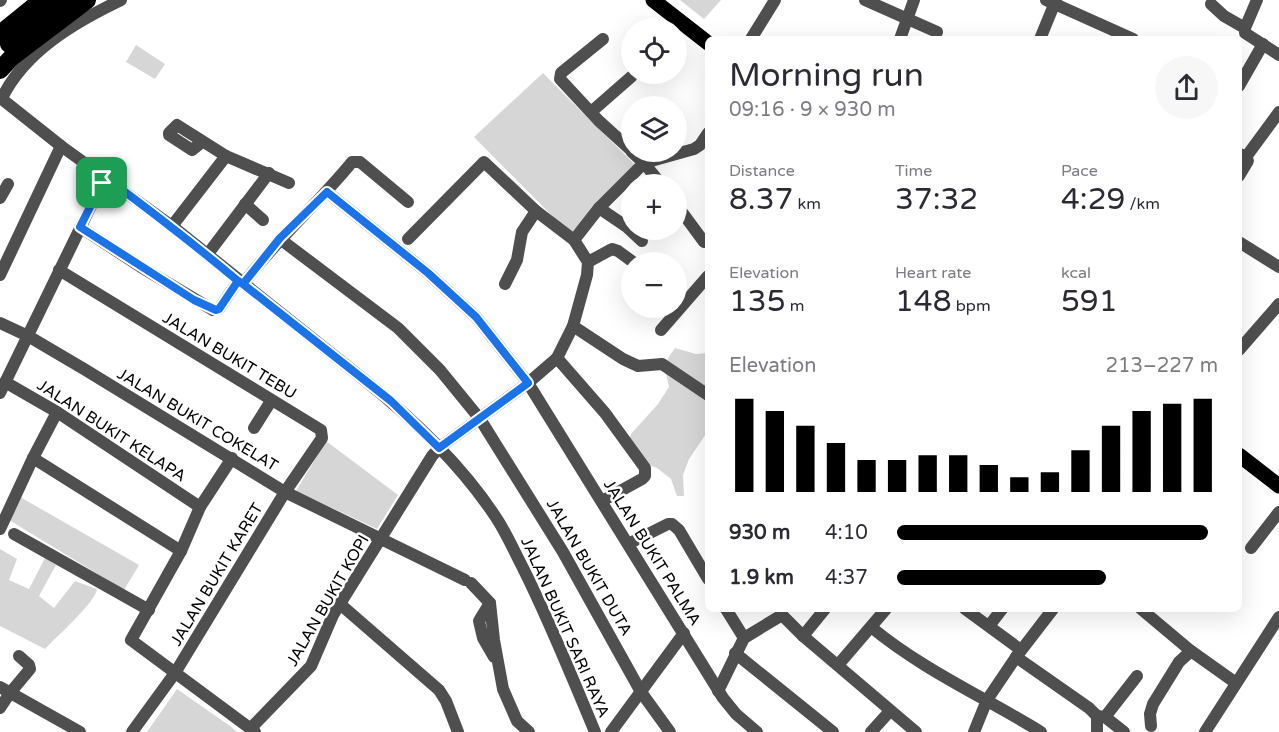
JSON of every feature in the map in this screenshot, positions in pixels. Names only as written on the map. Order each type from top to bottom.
[{"type":"highway","points":[[0,34],[42,0]]},
{"type":"highway","points":[[0,52],[64,0]]},
{"type":"highway","points":[[0,70],[12,56],[87,0]]},
{"type":"main road","points":[[653,0],[705,41]]},
{"type":"main road","points":[[1242,457],[1279,486]]},
{"type":"street","name":"JALAN BUKIT SARI RAYA","points":[[121,0],[89,15],[32,56],[10,83],[2,98],[15,111],[61,146],[172,226],[391,401],[439,448],[484,501],[507,536],[564,656],[594,732]]},
{"type":"street","points":[[753,36],[775,0]]},
{"type":"street","points":[[865,0],[937,32]]},
{"type":"street","points":[[901,36],[914,0]]},
{"type":"street","points":[[1257,0],[1245,33],[1279,55]]},
{"type":"street","points":[[1041,36],[1052,1],[1127,36]]},
{"type":"street","points":[[1211,4],[1224,16],[1245,28]]},
{"type":"street","points":[[603,39],[560,76],[560,79],[621,141]]},
{"type":"street","points":[[1242,81],[1263,44]]},
{"type":"street","points":[[591,112],[623,84]]},
{"type":"street","points":[[1242,171],[1247,163],[1243,155],[1279,112]]},
{"type":"street","points":[[574,240],[599,208],[644,163],[694,149],[705,138]]},
{"type":"street","points":[[202,142],[226,156],[289,183]]},
{"type":"street","points":[[1,270],[61,146]]},
{"type":"street","points":[[172,226],[226,156]]},
{"type":"street","points":[[80,227],[213,310],[219,309],[280,238],[327,192],[352,162],[360,162],[408,202]]},
{"type":"street","points":[[408,238],[484,162],[536,211],[574,240],[588,262],[585,287],[573,326],[557,358],[615,426],[646,472],[642,479],[602,501]]},
{"type":"street","points":[[644,163],[653,174]]},
{"type":"street","points":[[207,255],[268,173]]},
{"type":"street","points":[[3,388],[105,177]]},
{"type":"street","points":[[0,198],[8,184]]},
{"type":"street","name":"JALAN BUKIT PALMA","points":[[327,192],[428,273],[476,317],[528,383],[718,691],[729,706],[757,732]]},
{"type":"street","points":[[245,204],[263,220]]},
{"type":"street","points":[[599,208],[627,227],[642,241]]},
{"type":"street","points":[[505,284],[517,260],[522,232],[536,211]]},
{"type":"street","points":[[687,219],[704,242]]},
{"type":"street","name":"JALAN BUKIT DUTA","points":[[280,238],[398,328],[440,370],[480,419],[563,552],[641,692],[670,732]]},
{"type":"street","points":[[1242,244],[1279,267]]},
{"type":"street","points":[[588,262],[612,249],[621,253]]},
{"type":"street","name":"JALAN BUKIT TEBU","points":[[59,270],[321,430],[322,438],[285,492]]},
{"type":"street","points":[[661,330],[705,279]]},
{"type":"street","points":[[1242,347],[1279,304]]},
{"type":"street","name":"JALAN BUKIT COKELAT","points":[[0,323],[28,336],[285,492],[468,581],[490,603],[503,689],[517,721],[529,732]]},
{"type":"street","points":[[573,326],[638,366],[662,364],[705,393]]},
{"type":"street","name":"JALAN BUKIT KOPI","points":[[253,730],[311,666],[328,625],[340,604],[420,473],[439,448],[528,383],[557,358]]},
{"type":"street","name":"JALAN BUKIT KELAPA","points":[[3,388],[57,412],[200,507]]},
{"type":"street","points":[[254,428],[271,400]]},
{"type":"street","points":[[0,530],[57,412]]},
{"type":"street","points":[[33,458],[181,551]]},
{"type":"street","points":[[232,458],[200,507],[181,551],[131,640],[253,730]]},
{"type":"street","name":"JALAN BUKIT KARET","points":[[132,732],[175,673],[285,492]]},
{"type":"street","points":[[1251,548],[1279,512]]},
{"type":"street","points":[[628,544],[672,524],[679,530],[705,574]]},
{"type":"street","points":[[14,534],[149,610]]},
{"type":"street","points":[[340,604],[431,681],[446,701],[458,732]]},
{"type":"street","points":[[728,612],[744,638]]},
{"type":"street","points":[[718,691],[744,638],[783,612],[803,636],[916,732]]},
{"type":"street","points":[[803,636],[823,612]]},
{"type":"street","points":[[838,665],[884,612]]},
{"type":"street","points":[[969,612],[989,626],[1018,653],[1124,732]]},
{"type":"street","points":[[989,626],[1000,612]]},
{"type":"street","points":[[974,732],[987,700],[1018,653],[1051,612]]},
{"type":"street","points":[[1145,612],[1191,651],[1236,683]]},
{"type":"street","points":[[1205,732],[1277,625]]},
{"type":"street","points":[[871,627],[893,646],[918,662],[1041,732]]},
{"type":"street","points":[[610,732],[684,633]]},
{"type":"street","points":[[1151,726],[1150,716],[1153,704],[1179,662],[1191,651]]},
{"type":"street","points":[[735,653],[833,732]]},
{"type":"street","points":[[0,708],[5,690],[30,669],[29,664],[19,656]]},
{"type":"street","points":[[1097,732],[1101,717],[1137,676]]},
{"type":"street","points":[[5,690],[80,732]]},
{"type":"street","points":[[871,732],[890,711]]},
{"type":"shaded area","points":[[680,0],[721,0],[704,19]]},
{"type":"shaded area","points":[[136,45],[165,64],[155,79],[126,62]]},
{"type":"shaded area","points":[[543,73],[621,151],[621,162],[632,162],[637,167],[630,174],[621,174],[621,183],[570,234],[474,137]]},
{"type":"shaded area","points":[[675,348],[696,354],[705,353],[705,435],[689,459],[683,475],[684,496],[677,496],[671,479],[657,468],[644,463],[629,442],[631,434],[658,404],[669,387],[666,375],[668,359]]},
{"type":"shaded area","points":[[326,441],[398,495],[377,529],[296,491]]},
{"type":"shaded area","points":[[20,497],[139,565],[124,590],[9,520]]},
{"type":"shaded area","points":[[0,549],[17,559],[9,580],[29,589],[45,558],[56,565],[39,596],[54,608],[75,581],[97,589],[83,611],[45,649],[0,626]]},
{"type":"shaded area","points":[[177,689],[230,726],[237,732],[147,732]]},
{"type":"route","points":[[102,183],[80,227],[213,310],[219,309],[238,281],[243,284],[280,238],[327,192],[399,248],[476,317],[528,383],[439,448],[391,401],[238,281],[172,226],[105,177],[102,183]]}]
